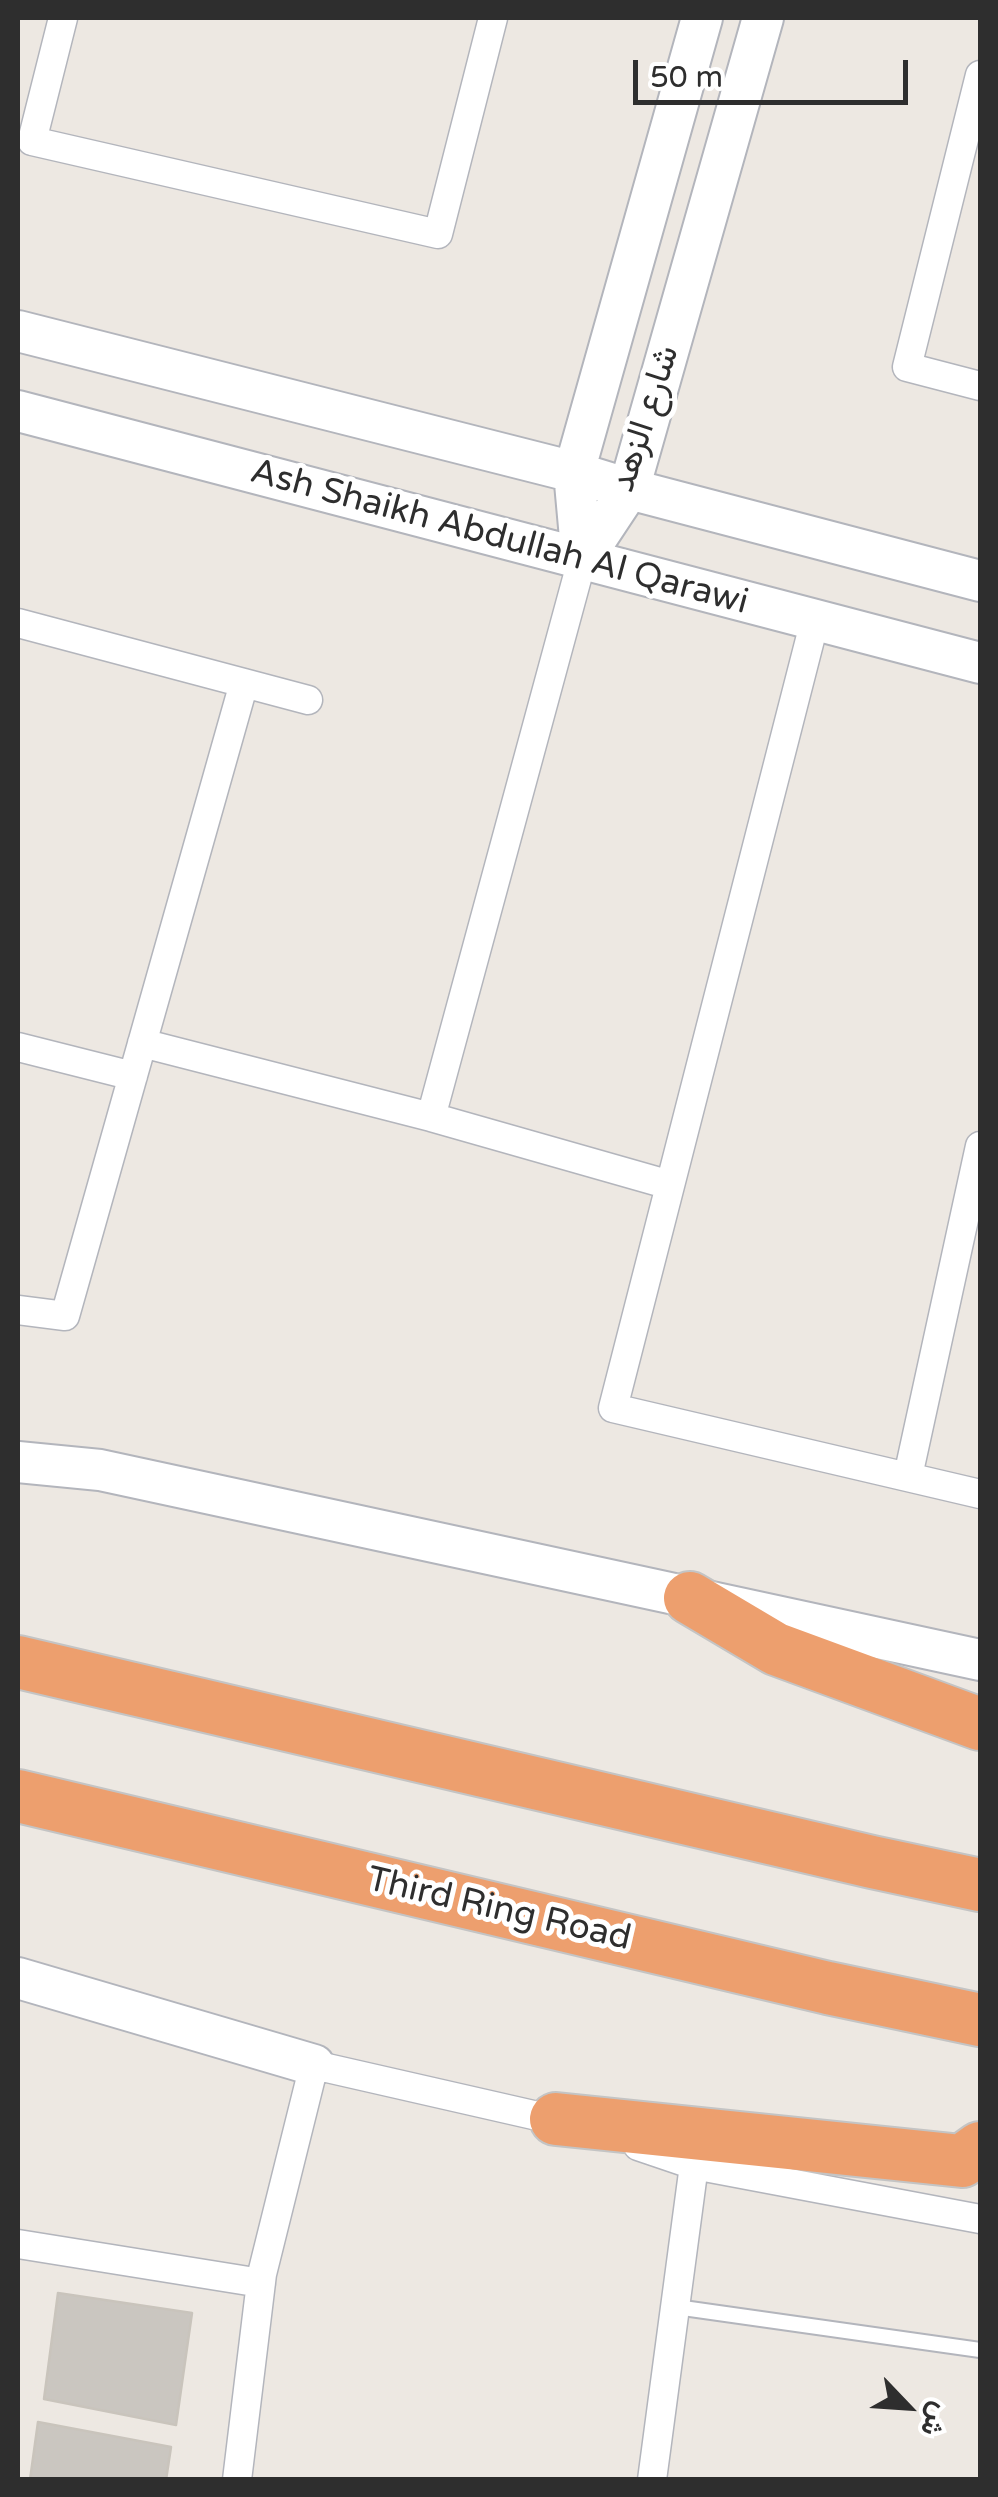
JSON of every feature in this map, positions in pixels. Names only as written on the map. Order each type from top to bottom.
[{"type":"highway","points":[[690,1598],[776,1650],[980,1724]]},
{"type":"highway","points":[[18,1662],[980,1885]]},
{"type":"highway","name":"Third Ring Road","points":[[18,1796],[828,1988],[980,2020]]},
{"type":"highway","points":[[556,2119],[962,2161],[980,2148]]},
{"type":"street","points":[[63,18],[32,141],[438,234],[494,18]]},
{"type":"street","name":"شارع الزهد","points":[[582,560],[574,472],[702,18]]},
{"type":"street","name":"شارع الزهد","points":[[582,560],[629,489],[764,18]]},
{"type":"street","points":[[980,75],[907,367],[980,386]]},
{"type":"street","points":[[18,331],[574,472],[980,582]]},
{"type":"street","name":"Ash Shaikh Abdullah Al Qarawi","points":[[18,411],[980,663]]},
{"type":"street","points":[[432,1117],[582,560]]},
{"type":"street","points":[[816,620],[612,1408],[980,1494]]},
{"type":"street","points":[[18,622],[308,700]]},
{"type":"street","points":[[18,1310],[65,1316],[244,683]]},
{"type":"street","points":[[142,1043],[432,1117],[670,1185]]},
{"type":"street","points":[[18,1047],[133,1076]]},
{"type":"street","points":[[908,1476],[979,1161]]},
{"type":"street","points":[[18,1462],[100,1470],[980,1660]]},
{"type":"street","points":[[18,1978],[314,2065],[556,2119],[694,2165],[980,2219]]},
{"type":"street","points":[[243,2479],[261,2283],[314,2065]]},
{"type":"street","points":[[652,2480],[694,2165]]},
{"type":"street","points":[[18,2244],[261,2283]]},
{"type":"lane","points":[[676,2307],[980,2350]]},
{"type":"building","points":[[58,2293],[192,2313],[176,2425],[44,2399]]},
{"type":"building","points":[[38,2422],[171,2447],[166,2480],[30,2480]]}]
